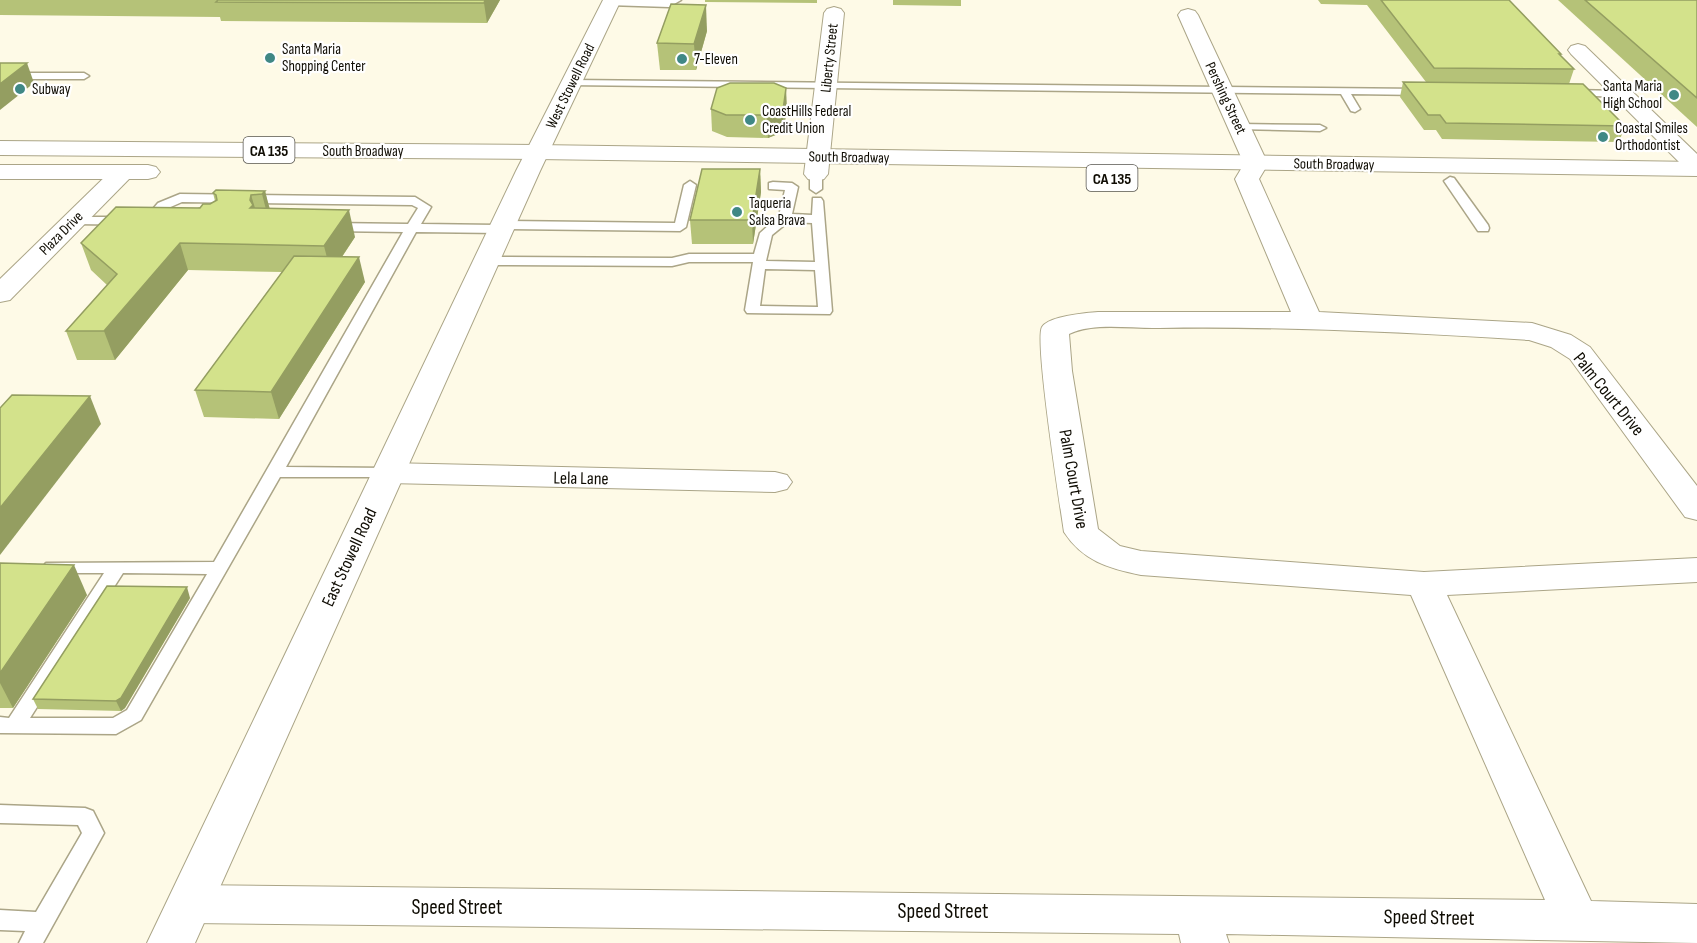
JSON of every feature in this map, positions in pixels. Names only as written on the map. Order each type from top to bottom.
[{"type":"street","name":"West Stowell Road","points":[[532,162],[611,2]]},
{"type":"street","name":"Liberty Street","points":[[817,180],[834,13]]},
{"type":"street","name":"Pershing Street","points":[[1188,15],[1239,127],[1251,171]]},
{"type":"street","points":[[1578,50],[1697,168]]},
{"type":"street","name":"South Broadway","points":[[0,148],[532,162],[817,180]]},
{"type":"street","name":"South Broadway","points":[[0,172],[176,172],[532,162],[695,181],[770,182],[1251,171],[1697,168]]},
{"type":"street","name":"East Stowell Road","points":[[181,924],[532,162]]},
{"type":"street","points":[[1251,171],[1309,321]]},
{"type":"street","name":"South Broadway","points":[[1251,171],[1450,181],[1697,183]]},
{"type":"street","name":"Plaza Drive","points":[[0,294],[123,172]]},
{"type":"street","name":"Palm Court Drive","points":[[1697,508],[1580,353],[1561,341],[1532,332],[1309,321],[1180,320],[1081,322],[1063,325],[1054,330],[1057,371],[1081,532],[1094,548],[1115,557],[1141,563],[1424,584],[1697,570]]},
{"type":"street","name":"Lela Lane","points":[[388,473],[775,482]]},
{"type":"street","points":[[1424,584],[1577,920]]},
{"type":"street","name":"Speed Street","points":[[181,924],[1202,928],[1577,920],[1697,924]]},
{"type":"lane","points":[[611,2],[669,3],[676,0]]},
{"type":"lane","points":[[0,76],[84,76]]},
{"type":"lane","points":[[571,83],[1429,92]]},
{"type":"lane","points":[[1344,91],[1355,109]]},
{"type":"lane","points":[[1554,93],[1622,94]]},
{"type":"lane","points":[[1239,127],[1320,128]]},
{"type":"lane","points":[[770,182],[792,187],[784,218],[766,233],[752,310],[825,311],[817,180]]},
{"type":"lane","points":[[322,227],[680,227],[695,181]]},
{"type":"lane","points":[[1450,181],[1483,228]]},
{"type":"lane","points":[[7,725],[116,726],[134,716],[425,207],[415,201],[180,198],[162,206],[155,222],[75,220]]},
{"type":"lane","points":[[784,218],[818,219]]},
{"type":"lane","points":[[487,261],[672,262],[689,258],[821,266]]},
{"type":"lane","points":[[275,472],[388,473]]},
{"type":"lane","points":[[32,567],[219,568]]},
{"type":"lane","points":[[7,725],[117,568]]},
{"type":"lane","points":[[0,814],[85,817],[93,833],[31,943]]},
{"type":"lane","points":[[0,921],[43,922]]},
{"type":"building","points":[[218,0],[485,0],[484,3],[216,2]]},
{"type":"building","points":[[1381,0],[1509,0],[1574,69],[1434,68]]},
{"type":"building","points":[[1585,0],[1697,0],[1697,98]]},
{"type":"building","points":[[671,4],[706,5],[694,44],[657,43]]},
{"type":"building","points":[[0,63],[27,63],[0,84]]},
{"type":"building","points":[[1403,82],[1583,84],[1625,126],[1446,123],[1440,115],[1428,115]]},
{"type":"building","points":[[730,83],[774,83],[786,88],[783,110],[767,115],[726,115],[711,109],[717,88]]},
{"type":"building","points":[[702,169],[760,169],[752,220],[690,220]]},
{"type":"building","points":[[216,190],[265,191],[262,194],[251,195],[250,200],[253,205],[250,208],[349,210],[324,246],[180,243],[104,331],[66,331],[117,274],[81,243],[116,207],[200,208],[203,204],[210,204],[217,200],[213,193]]},
{"type":"building","points":[[294,256],[359,257],[271,392],[195,390]]},
{"type":"building","points":[[12,395],[90,396],[0,508],[0,408]]},
{"type":"building","points":[[0,563],[74,565],[0,673]]},
{"type":"building","points":[[107,586],[187,587],[121,698],[116,701],[33,699]]},
{"type":"place","name":"Santa Maria Shopping Center","points":[[270,58]]},
{"type":"place","name":"7-Eleven","points":[[682,59]]},
{"type":"place","name":"Subway","points":[[20,89]]},
{"type":"place","name":"Santa Maria High School","points":[[1674,95]]},
{"type":"place","name":"CoastHills Federal Credit Union","points":[[750,120]]},
{"type":"place","name":"Coastal Smiles Orthodontist","points":[[1603,137]]},
{"type":"place","name":"Taqueria Salsa Brava","points":[[737,212]]}]
